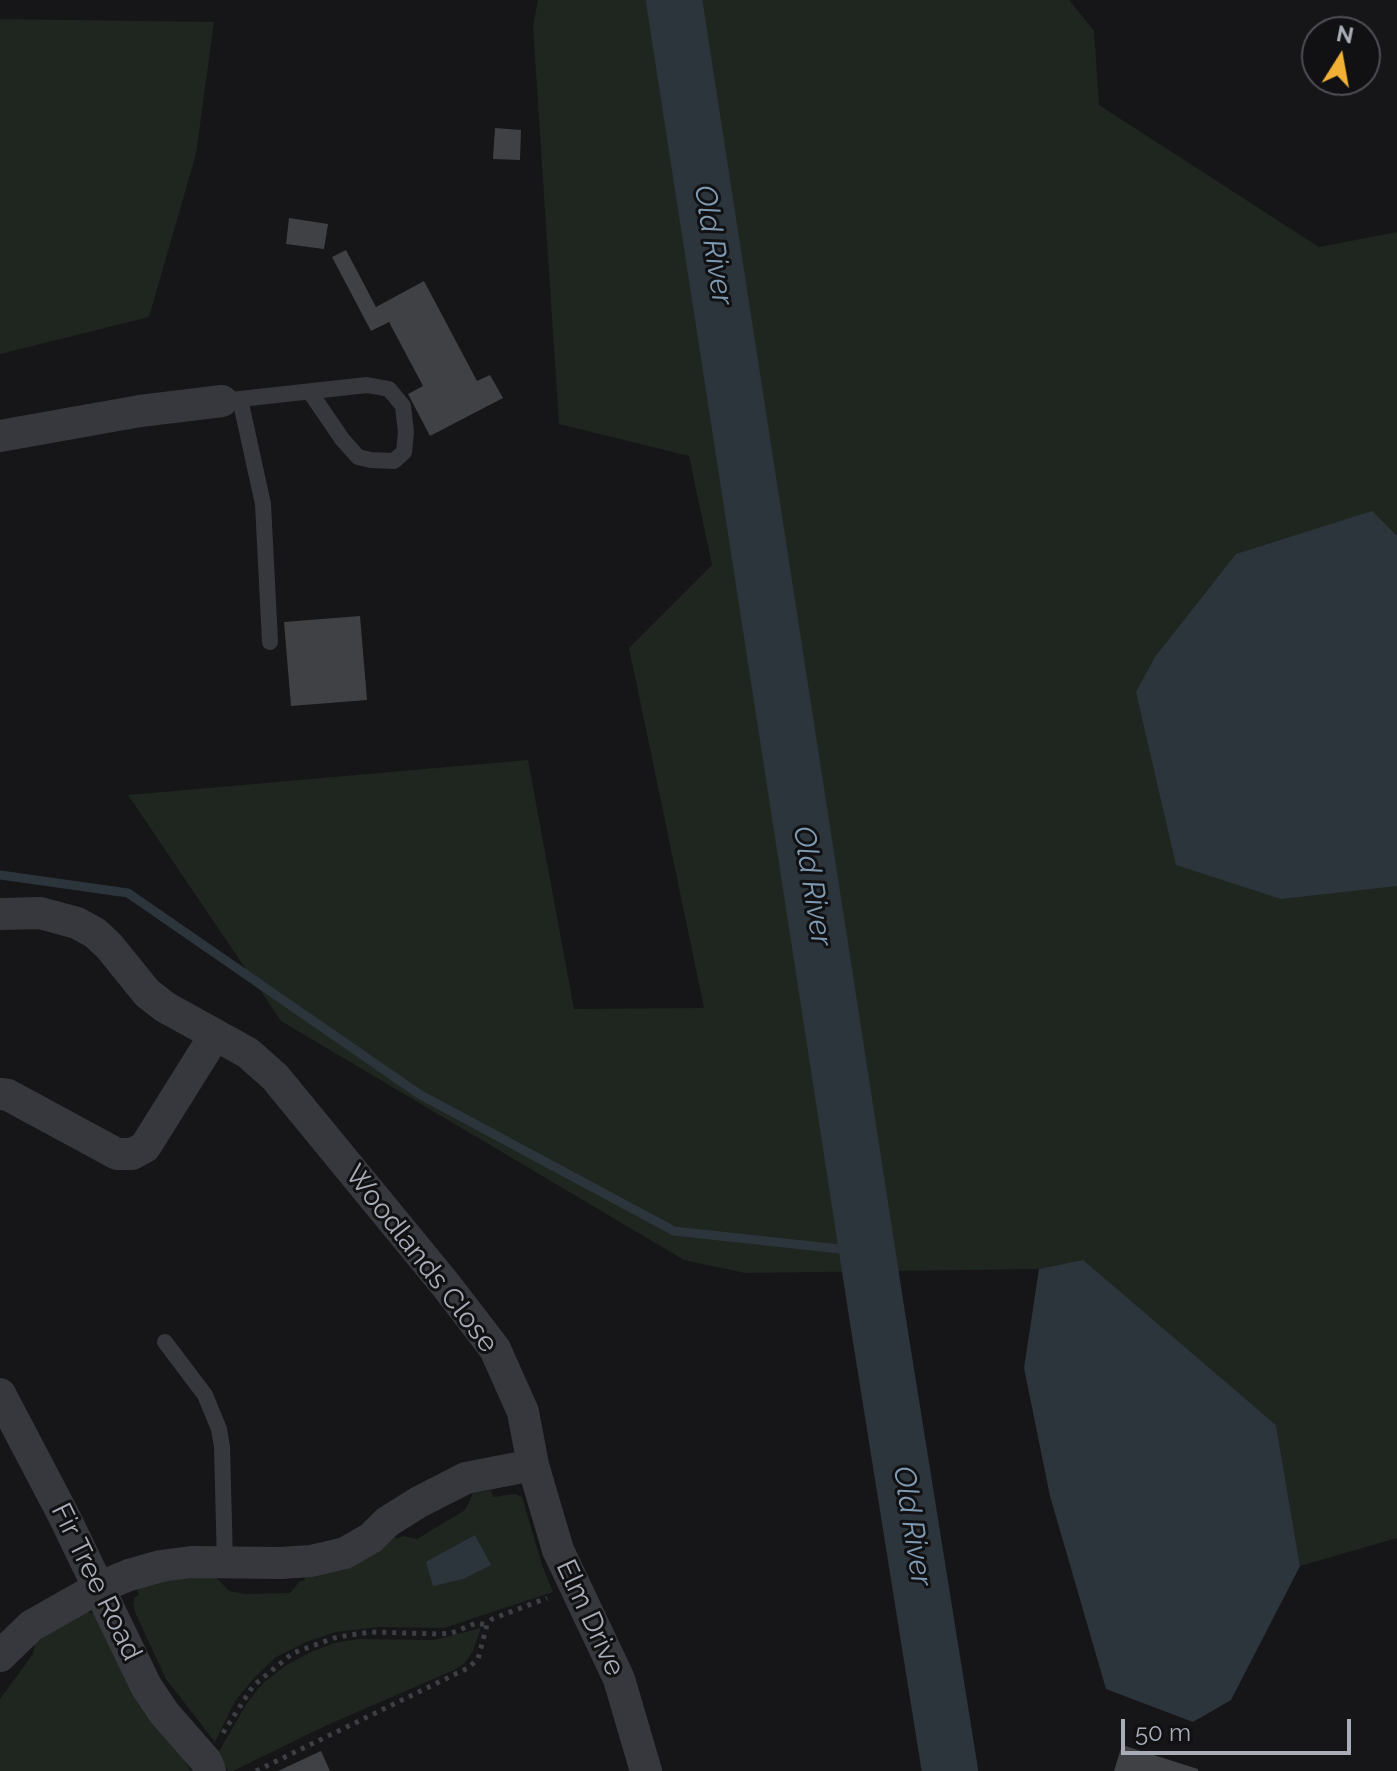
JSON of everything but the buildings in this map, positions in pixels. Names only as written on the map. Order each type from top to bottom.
[{"type":"street","points":[[0,436],[140,411],[231,400]]},
{"type":"street","points":[[0,914],[40,913],[77,923],[95,933],[147,993],[165,1007],[215,1035],[145,1147],[132,1154],[117,1154],[8,1095],[0,1094]]},
{"type":"street","name":"Woodlands Close","points":[[215,1035],[248,1053],[275,1077],[474,1320],[495,1349],[523,1412],[533,1465]]},
{"type":"street","name":"Fir Tree Road","points":[[0,1394],[64,1516],[146,1686],[206,1763]]},
{"type":"street","points":[[0,1656],[31,1626],[98,1588],[129,1575],[191,1562],[248,1565],[311,1561],[345,1553],[371,1538],[387,1522],[419,1502],[466,1478],[533,1465]]},
{"type":"street","name":"Elm Drive","points":[[533,1465],[553,1536],[619,1679],[646,1771]]},
{"type":"lane","points":[[270,642],[263,504],[231,400],[367,385],[389,389],[403,406],[406,432],[404,452],[394,461],[358,457],[310,392]]},
{"type":"lane","points":[[165,1342],[205,1395],[219,1429],[225,1563]]},
{"type":"path","points":[[256,1771],[468,1668],[478,1659],[487,1625],[492,1619],[575,1588]]},
{"type":"path","points":[[206,1763],[238,1705],[253,1686],[293,1653],[350,1635],[371,1632],[439,1634],[452,1633],[476,1623],[487,1625]]},
{"type":"shaded area","points":[[538,0],[1069,0],[1094,31],[1099,105],[1319,247],[1397,232],[1397,1538],[1300,1566],[1276,1425],[1083,1261],[1039,1269],[745,1273],[684,1260],[281,1021],[128,795],[528,760],[574,1009],[704,1008],[629,648],[712,565],[689,456],[559,424],[533,27]]},
{"type":"shaded area","points":[[0,19],[214,22],[196,154],[149,317],[0,354]]},
{"type":"shaded area","points":[[1372,511],[1397,536],[1397,886],[1281,899],[1176,865],[1136,692],[1155,657],[1236,554]]},
{"type":"shaded area","points":[[1083,1260],[1276,1425],[1300,1566],[1231,1700],[1193,1722],[1106,1689],[1050,1496],[1024,1368],[1039,1269]]},
{"type":"shaded area","points":[[491,1490],[493,1497],[515,1494],[522,1497],[553,1592],[444,1628],[379,1627],[336,1632],[306,1642],[276,1657],[255,1677],[235,1701],[215,1742],[166,1679],[135,1612],[133,1603],[139,1595],[136,1588],[174,1576],[217,1578],[229,1591],[245,1594],[290,1593],[300,1581],[305,1580],[304,1576],[394,1536],[397,1539],[403,1536],[417,1539],[465,1510],[473,1493]]},
{"type":"shaded area","points":[[475,1535],[491,1565],[463,1579],[433,1586],[426,1562]]},
{"type":"shaded area","points":[[76,1614],[96,1614],[191,1771],[0,1771],[0,1699],[33,1654],[36,1638]]},
{"type":"shaded area","points":[[481,1628],[473,1651],[464,1664],[454,1670],[325,1726],[233,1771],[228,1771],[218,1753],[247,1703],[263,1683],[309,1653],[334,1643],[359,1639],[434,1640]]},
{"type":"waterway","name":"Old River","points":[[674,0],[950,1771]]},
{"type":"waterway","points":[[0,875],[128,893],[419,1094],[674,1231],[867,1252]]}]
